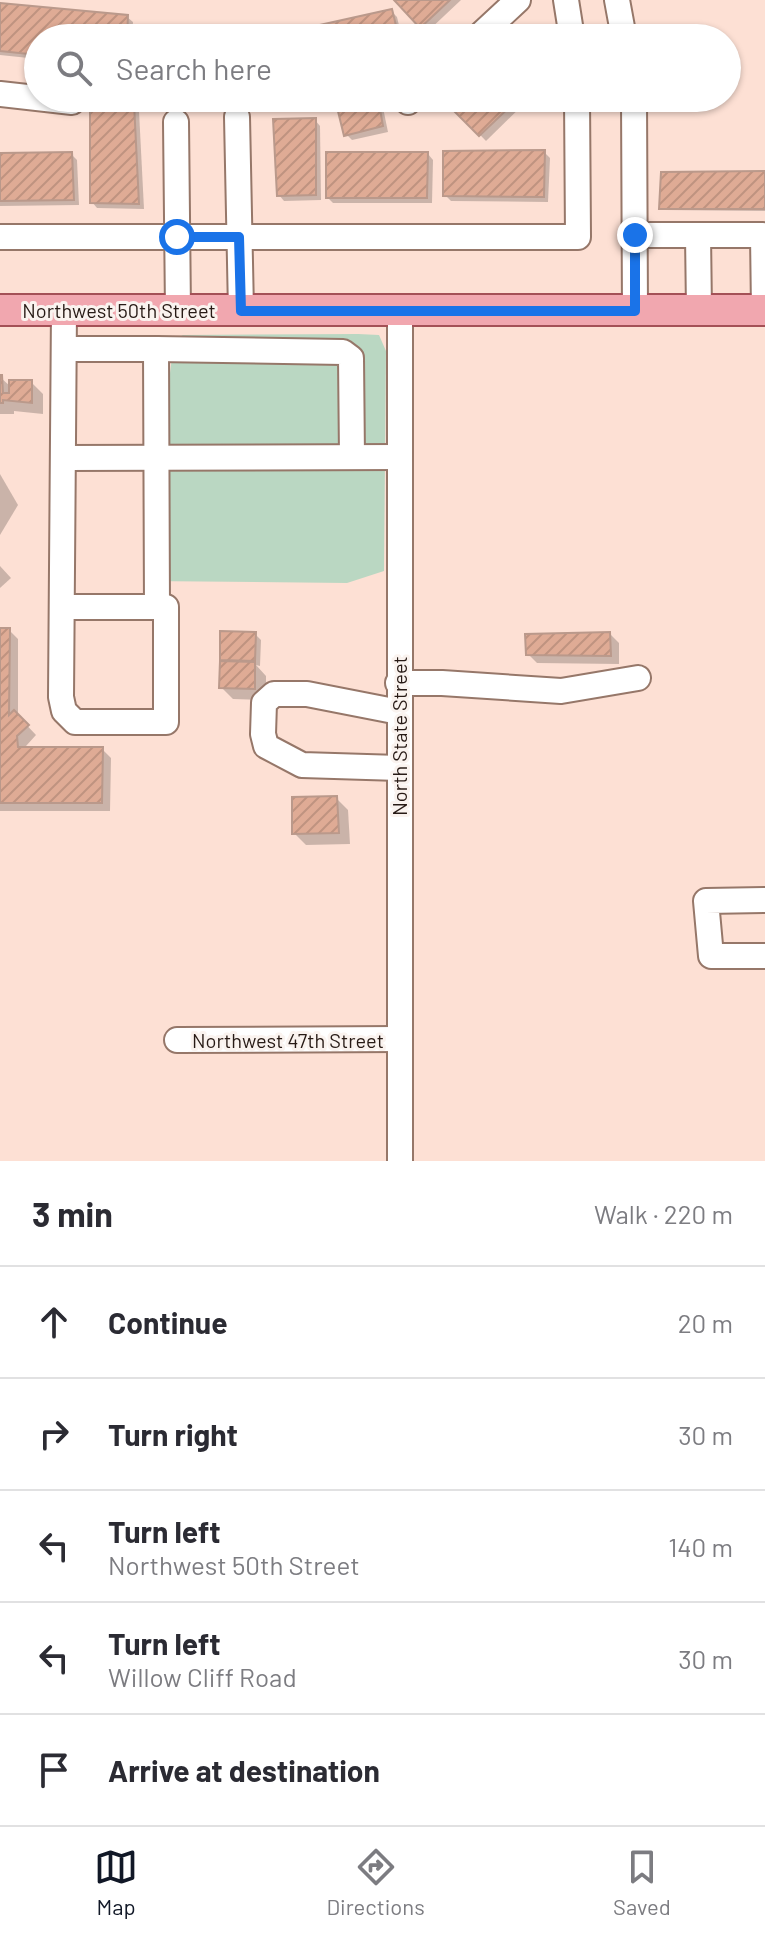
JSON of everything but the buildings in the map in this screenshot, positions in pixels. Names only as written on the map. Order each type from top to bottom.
[{"type":"main road","name":"Northwest 50th Street","points":[[0,310],[764,310]]},
{"type":"street","points":[[492,24],[518,0]]},
{"type":"street","points":[[566,0],[570,24]]},
{"type":"street","points":[[617,0],[621,24]]},
{"type":"street","points":[[0,94],[24,97]]},
{"type":"street","points":[[0,237],[578,237],[577,112]]},
{"type":"street","points":[[634,112],[635,311]]},
{"type":"street","points":[[237,117],[241,311]]},
{"type":"street","points":[[176,122],[178,311]]},
{"type":"street","points":[[635,235],[763,235],[764,310]]},
{"type":"street","points":[[698,235],[699,310]]},
{"type":"street","points":[[63,607],[166,607],[166,722],[75,722],[64,711],[61,697],[64,310]]},
{"type":"street","name":"North State Street","points":[[400,310],[400,1161]]},
{"type":"street","points":[[64,349],[343,352],[351,358],[352,457]]},
{"type":"street","points":[[156,349],[157,607]]},
{"type":"street","points":[[63,458],[399,457]]},
{"type":"street","points":[[398,683],[561,691],[638,678]]},
{"type":"street","points":[[399,712],[307,694],[274,694],[264,703],[263,734],[266,746],[302,765],[399,768]]},
{"type":"street","points":[[765,900],[706,901],[711,956],[765,956]]},
{"type":"street","name":"Northwest 47th Street","points":[[177,1040],[400,1039]]},
{"type":"green space","points":[[183,335],[379,335],[386,351],[384,571],[347,583],[145,581],[174,340]]},
{"type":"route","points":[[177,237],[239,237],[241,311],[635,311],[635,235]]}]
